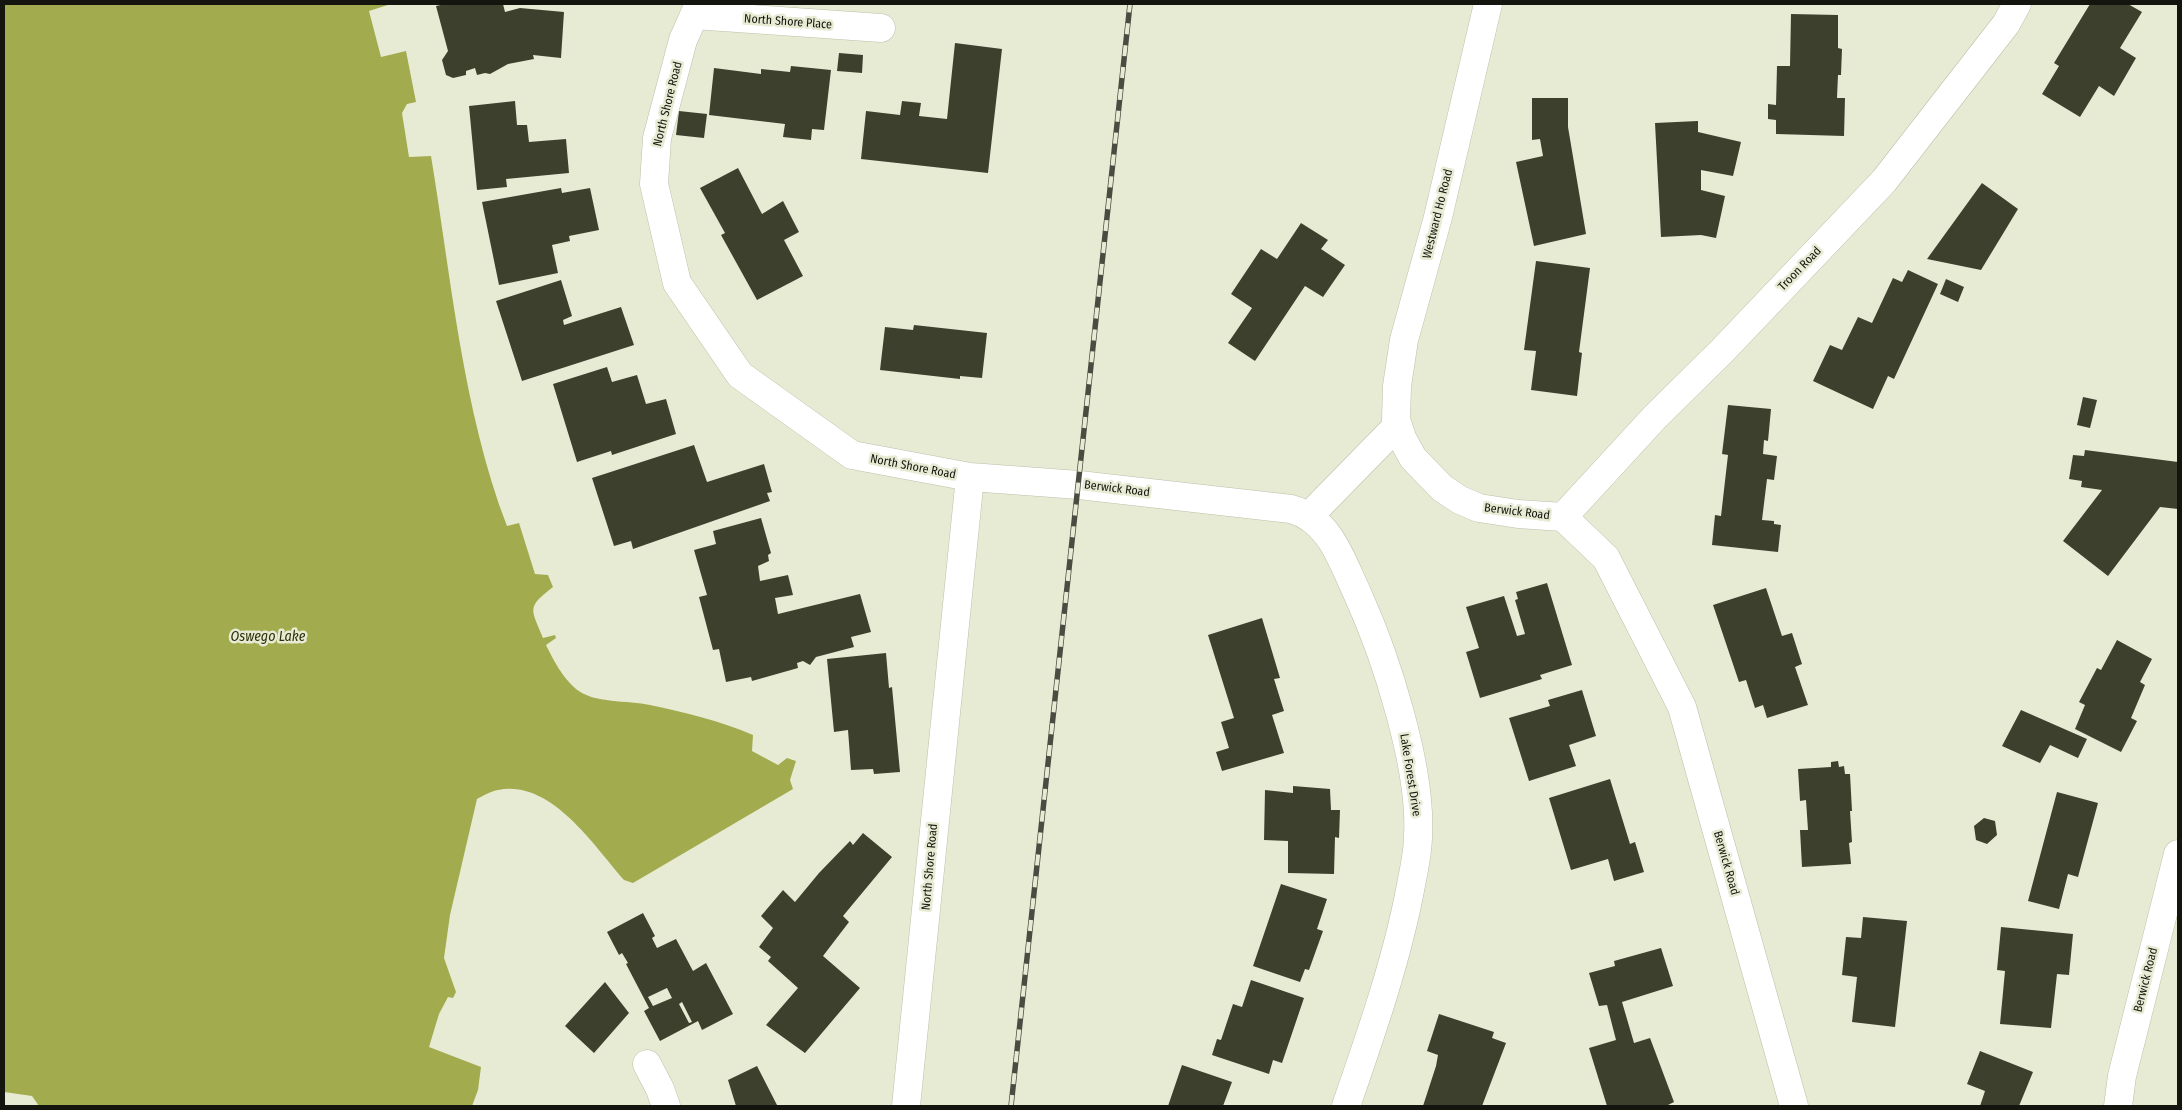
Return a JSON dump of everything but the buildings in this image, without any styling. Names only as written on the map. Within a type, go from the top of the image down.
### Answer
[{"type":"street","name":"Westward Ho Road","points":[[1398,426],[1396,420],[1397,386],[1404,340],[1438,217],[1488,4]]},
{"type":"street","name":"Troon Road","points":[[1563,517],[1655,417],[1723,350],[1884,181],[2006,24],[2017,4]]},
{"type":"street","name":"North Shore Place","points":[[696,10],[881,28]]},
{"type":"street","name":"North Shore Road","points":[[696,10],[683,40],[657,138],[654,184],[676,283],[740,375],[852,455],[970,478],[906,1106]]},
{"type":"street","points":[[1309,516],[1398,426]]},
{"type":"street","name":"Berwick Road","points":[[1398,426],[1413,458],[1442,488],[1460,500],[1479,508],[1563,517],[1606,558],[1682,707],[1794,1106]]},
{"type":"street","name":"Berwick Road","points":[[970,478],[1078,485],[1291,509],[1309,516]]},
{"type":"street","name":"Lake Forest Drive","points":[[1309,516],[1324,530],[1334,545],[1362,606],[1384,665],[1401,721],[1418,807],[1418,837],[1402,926],[1392,966],[1346,1106]]},
{"type":"street","name":"Berwick Road","points":[[2118,1106],[2122,1076],[2178,854]]},
{"type":"street","points":[[647,1064],[660,1089],[666,1106]]},
{"type":"water","name":"Oswego Lake","points":[[4,4],[391,4],[369,11],[381,57],[406,51],[416,102],[407,104],[402,113],[409,157],[431,156],[460,344],[479,437],[507,526],[519,523],[535,574],[548,575],[553,587],[538,600],[533,609],[543,638],[555,635],[556,638],[546,645],[552,657],[567,679],[583,694],[602,699],[641,703],[715,721],[753,735],[752,751],[778,765],[787,758],[796,761],[790,780],[793,789],[633,883],[624,880],[570,818],[536,795],[517,789],[498,790],[477,799],[450,915],[444,958],[456,992],[453,998],[448,997],[439,1014],[429,1047],[481,1067],[478,1090],[472,1106],[39,1106],[32,1096],[4,1092]]},
{"type":"railway","points":[[1011,1106],[1130,4]]}]
